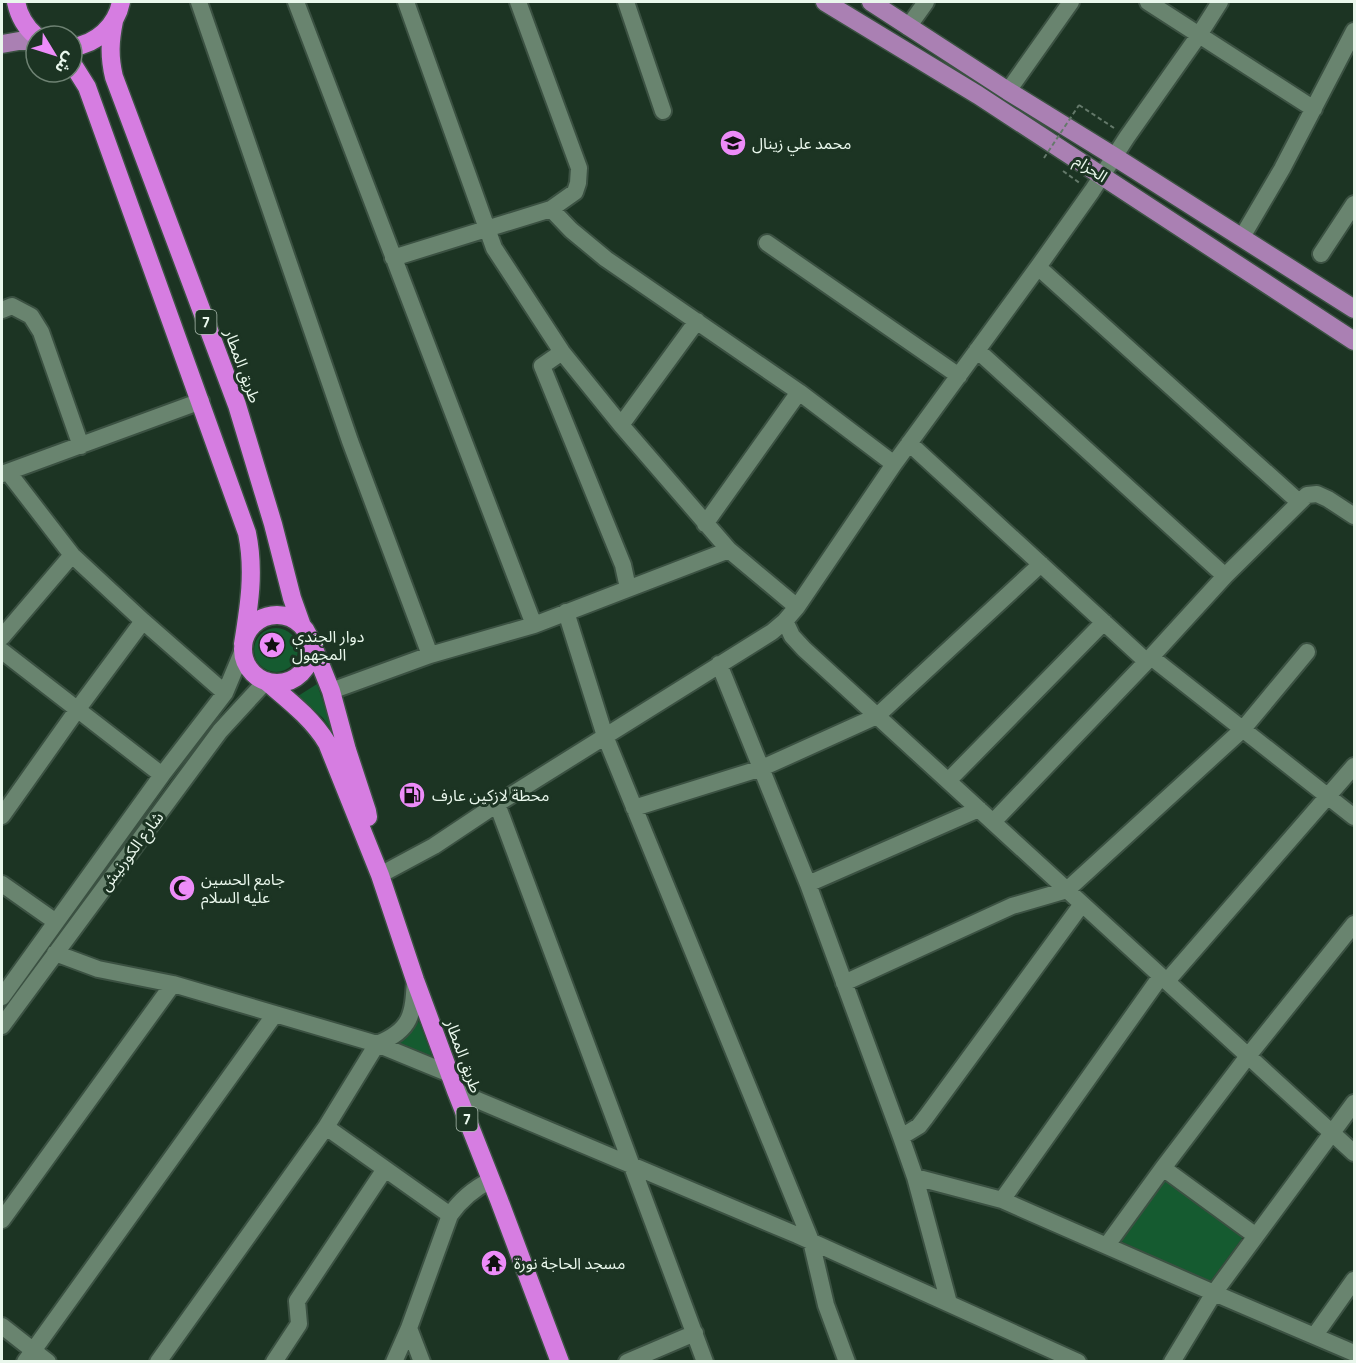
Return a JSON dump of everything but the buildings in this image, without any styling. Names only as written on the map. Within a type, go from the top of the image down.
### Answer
[{"type":"highway","points":[[16,2],[25,24]]},
{"type":"highway","points":[[84,44],[105,33],[118,12]]},
{"type":"highway","name":"طريق المطار","points":[[118,12],[110,41],[114,77],[237,405],[273,524],[292,598],[331,691],[367,811],[367,820],[362,830]]},
{"type":"highway","name":"7","points":[[84,82],[247,533],[252,574],[243,647]]},
{"type":"highway","points":[[285,616],[294,620],[305,630],[310,644],[308,663],[294,678],[275,683],[256,676],[249,669],[244,660],[243,647],[249,630],[256,622],[264,617],[285,616]]},
{"type":"highway","name":"طريق المطار","points":[[266,681],[305,716],[322,735],[330,750],[380,875],[415,981],[560,1362]]},
{"type":"main road","points":[[118,12],[134,2]]},
{"type":"main road","name":"الحزام","points":[[825,2],[978,94],[1354,340]]},
{"type":"main road","name":"الحزام","points":[[871,2],[1354,309]]},
{"type":"main road","points":[[2,44],[24,41]]},
{"type":"street","points":[[199,2],[350,441],[430,655]]},
{"type":"street","points":[[296,2],[534,625]]},
{"type":"street","points":[[406,2],[494,248],[562,352],[621,425],[729,550],[797,607]]},
{"type":"street","points":[[393,258],[551,209],[575,192],[579,168],[518,2]]},
{"type":"street","points":[[626,2],[663,111]]},
{"type":"street","points":[[908,27],[926,2]]},
{"type":"street","points":[[1008,91],[1071,2]]},
{"type":"street","points":[[1148,2],[1314,109]]},
{"type":"street","points":[[380,875],[419,855],[496,804],[772,632],[785,621],[797,607],[894,464],[1092,191],[1220,2]]},
{"type":"street","points":[[1242,237],[1282,169],[1354,31]]},
{"type":"street","points":[[1321,254],[1354,204]]},
{"type":"street","points":[[551,209],[571,230],[606,259],[799,392],[894,464]]},
{"type":"street","points":[[767,243],[959,376]]},
{"type":"street","points":[[1038,267],[1299,502]]},
{"type":"street","points":[[2,310],[12,306],[31,316],[41,332],[81,446]]},
{"type":"street","points":[[621,425],[697,321]]},
{"type":"street","points":[[977,350],[1225,576]]},
{"type":"street","points":[[562,352],[542,366],[623,566],[628,588]]},
{"type":"street","points":[[705,524],[799,392]]},
{"type":"street","points":[[201,401],[5,473],[72,555],[225,693]]},
{"type":"street","points":[[909,443],[1104,622],[1354,817]]},
{"type":"street","points":[[993,822],[1225,576],[1307,495],[1317,494],[1354,516]]},
{"type":"street","points":[[331,691],[430,655],[534,625],[729,550]]},
{"type":"street","points":[[2,637],[72,555]]},
{"type":"street","points":[[634,808],[762,768],[877,716],[1041,564]]},
{"type":"street","points":[[566,612],[605,736],[811,1241],[826,1305],[847,1362]]},
{"type":"street","points":[[2,816],[143,621]]},
{"type":"street","points":[[785,621],[792,636],[804,649],[1354,1154]]},
{"type":"street","points":[[948,781],[1104,622]]},
{"type":"street","name":"شارع الكورنيش","points":[[2,997],[162,775],[225,693],[243,647]]},
{"type":"street","points":[[2,651],[162,775]]},
{"type":"street","points":[[844,983],[1012,906],[1067,890],[1243,729],[1307,652]]},
{"type":"street","points":[[718,664],[808,884],[901,1137],[915,1177],[949,1304]]},
{"type":"street","name":"شارع الكورنيش","points":[[2,1026],[220,730],[266,681]]},
{"type":"street","points":[[1002,1200],[1164,979],[1354,766]]},
{"type":"street","points":[[496,804],[633,1164],[705,1362]]},
{"type":"street","points":[[808,884],[979,809]]},
{"type":"street","points":[[2,884],[56,922]]},
{"type":"street","points":[[901,1137],[919,1126],[926,1117],[1082,904]]},
{"type":"street","points":[[1107,1245],[1248,1056],[1354,924]]},
{"type":"street","points":[[55,953],[98,969],[173,984],[377,1044],[453,1082],[633,1164],[811,1241],[1078,1362]]},
{"type":"street","points":[[158,1362],[326,1127],[377,1044],[400,1032],[410,1018],[415,981]]},
{"type":"street","points":[[2,1220],[173,984]]},
{"type":"street","points":[[29,1356],[275,1014]]},
{"type":"street","points":[[1172,1362],[1214,1293],[1354,1103]]},
{"type":"street","points":[[326,1127],[450,1215]]},
{"type":"street","points":[[1163,1168],[1256,1236]]},
{"type":"street","points":[[274,1362],[299,1324],[297,1301],[386,1169]]},
{"type":"street","points":[[915,1177],[1002,1200],[1354,1353]]},
{"type":"street","points":[[394,1362],[410,1328],[450,1215],[460,1201],[491,1180]]},
{"type":"street","points":[[1315,1335],[1354,1280]]},
{"type":"street","points":[[2,1326],[29,1356],[48,1362]]},
{"type":"street","points":[[410,1328],[422,1362]]},
{"type":"street","points":[[627,1362],[695,1333]]},
{"type":"path","points":[[1044,158],[1079,105],[1127,137]]},
{"type":"path","points":[[1057,167],[1092,191]]},
{"type":"green space","points":[[276,628],[292,634],[298,650],[292,666],[276,672],[260,666],[254,650],[260,634]]},
{"type":"green space","points":[[317,684],[335,736],[323,718],[298,696]]},
{"type":"green space","points":[[419,1021],[432,1056],[393,1043],[408,1036]]},
{"type":"green space","points":[[1166,1180],[1243,1237],[1210,1282],[1120,1241]]},
{"type":"place","name":"محمد علي زينال","points":[[733,143]]},
{"type":"place","name":"دوار الجندي المجهول","points":[[272,645]]},
{"type":"place","name":"محطة لازكين عارف","points":[[412,795]]},
{"type":"place","name":"جامع الحسين عليه السلام","points":[[182,888]]},
{"type":"place","name":"مسجد الحاجة نورة","points":[[494,1263]]}]
